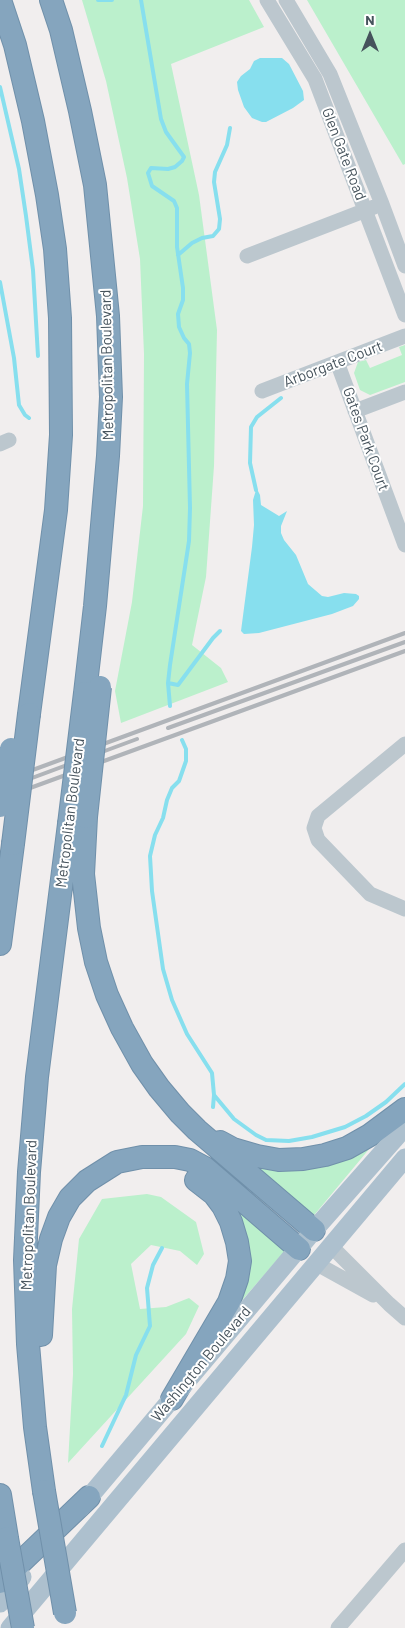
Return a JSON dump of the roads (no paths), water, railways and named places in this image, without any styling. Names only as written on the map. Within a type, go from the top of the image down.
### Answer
[{"type":"highway","points":[[0,0],[15,45],[33,121],[55,249],[60,318],[61,435],[56,510],[48,568],[23,717],[0,806]]},
{"type":"highway","name":"Metropolitan Boulevard","points":[[51,0],[61,30],[95,186],[108,316],[111,398],[95,606],[92,690],[78,820],[37,1077],[25,1250],[28,1344],[35,1427],[44,1491],[67,1621]]},
{"type":"highway","points":[[0,944],[13,844],[23,717]]},
{"type":"highway","points":[[78,820],[85,898],[96,962],[107,995],[122,1028],[142,1064],[159,1088],[196,1130],[314,1230]]},
{"type":"highway","points":[[196,1130],[233,1149],[257,1156],[279,1160],[303,1159],[326,1155],[347,1148],[370,1135],[405,1109]]},
{"type":"highway","points":[[44,1491],[41,1336],[45,1265],[51,1239],[59,1217],[70,1198],[86,1181],[117,1162],[142,1157],[175,1157],[190,1160],[206,1168],[299,1249]]},
{"type":"highway","points":[[142,1157],[185,1174],[214,1194],[231,1222],[240,1261],[238,1279],[229,1302],[172,1399]]},
{"type":"highway","points":[[0,1494],[23,1628]]},
{"type":"highway","points":[[0,1582],[89,1497]]},
{"type":"highway","points":[[0,1574],[19,1628]]},
{"type":"main road","name":"Washington Boulevard","points":[[0,1603],[314,1230],[405,1127]]},
{"type":"main road","name":"Washington Boulevard","points":[[10,1628],[405,1158]]},
{"type":"main road","points":[[314,1230],[331,1246]]},
{"type":"main road","points":[[299,1249],[317,1264]]},
{"type":"street","name":"Glen Gate Road","points":[[267,0],[315,79],[405,315]]},
{"type":"street","name":"Glen Gate Road","points":[[286,0],[330,74],[405,266]]},
{"type":"street","points":[[248,256],[382,204]]},
{"type":"street","name":"Arborgate Court","points":[[262,391],[405,336]]},
{"type":"street","name":"Gates Park Court","points":[[337,362],[405,545]]},
{"type":"street","points":[[355,411],[405,392]]},
{"type":"street","points":[[405,744],[318,816],[314,828],[318,840],[370,894],[405,909]]},
{"type":"street","points":[[331,1246],[405,1318]]},
{"type":"street","points":[[317,1264],[389,1304]]},
{"type":"street","points":[[338,1628],[405,1550]]},
{"type":"water","points":[[260,58],[282,58],[289,64],[303,91],[304,100],[266,122],[252,118],[244,107],[237,82],[250,69],[254,61]]},
{"type":"water","points":[[256,490],[260,495],[261,505],[279,516],[287,511],[281,526],[281,533],[296,555],[308,584],[322,596],[328,597],[344,593],[356,594],[359,596],[359,599],[353,606],[332,614],[259,633],[244,634],[241,631],[252,547],[254,525],[253,500]]},
{"type":"waterway","points":[[98,0],[112,0]]},
{"type":"waterway","points":[[141,0],[161,119],[166,132],[184,157],[175,167],[168,169],[151,168],[148,173],[152,186],[174,201],[177,208],[177,247],[183,288],[183,300],[178,314],[179,327],[189,344],[190,353],[187,384],[189,541],[170,665],[168,683],[170,706]]},
{"type":"waterway","points":[[0,87],[19,169],[26,216],[33,270],[38,356]]},
{"type":"waterway","points":[[178,255],[192,243],[202,238],[213,236],[219,229],[220,219],[214,182],[215,172],[227,145],[230,128]]},
{"type":"waterway","points":[[0,282],[14,358],[19,405],[29,418]]},
{"type":"waterway","points":[[256,490],[250,463],[251,427],[257,417],[281,398]]},
{"type":"waterway","points":[[168,683],[178,685],[220,631]]},
{"type":"waterway","points":[[182,740],[186,749],[186,761],[179,781],[172,788],[167,800],[150,856],[152,891],[163,969],[172,1000],[187,1034],[212,1073],[213,1107]]},
{"type":"waterway","points":[[214,1095],[234,1119],[256,1135],[266,1140],[289,1141],[312,1137],[345,1127],[366,1116],[386,1102],[405,1084]]},
{"type":"waterway","points":[[102,1446],[126,1395],[136,1355],[150,1326],[147,1288],[153,1265],[162,1248]]},
{"type":"railway","points":[[0,782],[405,633]]},
{"type":"railway","points":[[168,728],[405,642]]},
{"type":"railway","points":[[0,799],[405,651]]},
{"type":"railway","points":[[0,790],[137,739]]}]
